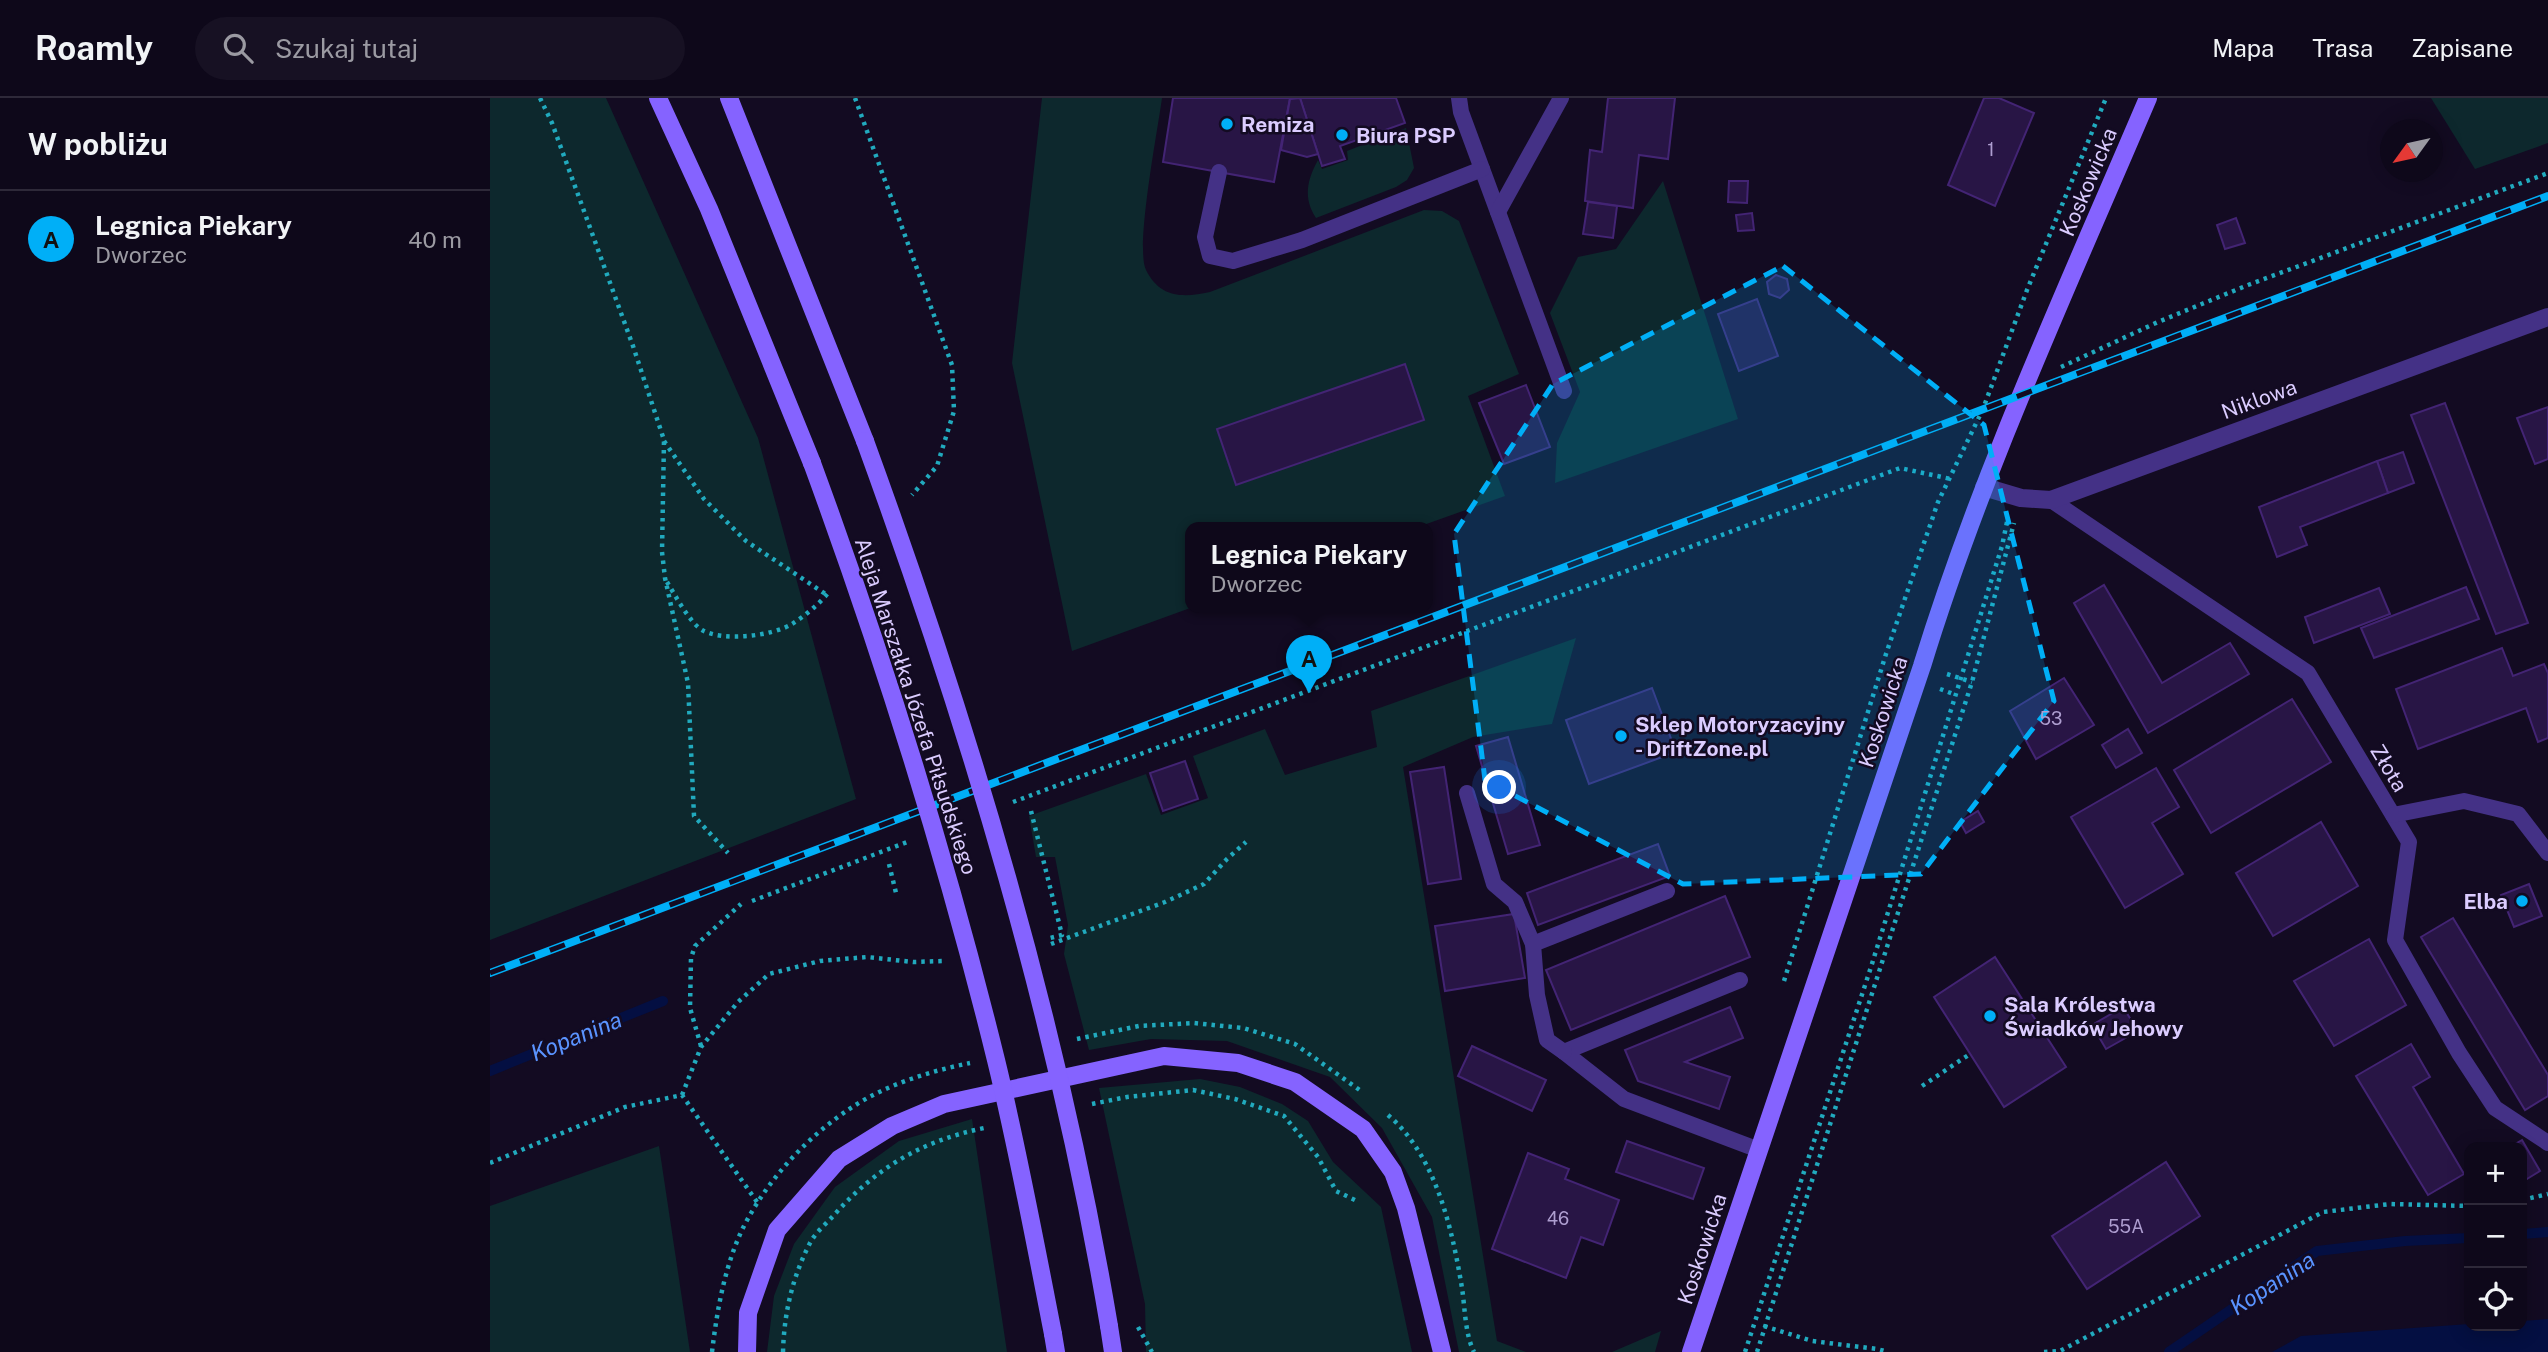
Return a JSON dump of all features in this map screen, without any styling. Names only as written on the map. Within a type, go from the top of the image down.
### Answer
[{"type":"street","name":"Aleja Marszałka Józefa Piłsudskiego","points":[[658,98],[709,209],[812,463],[857,585],[945,869],[996,1061],[1055,1343]]},
{"type":"street","name":"Aleja Marszałka Józefa Piłsudskiego","points":[[729,98],[865,441],[946,671],[1013,897],[1068,1120],[1091,1223],[1113,1352]]},
{"type":"street","name":"Koskowicka","points":[[1691,1352],[1948,584],[2027,381],[2148,98]]},
{"type":"street","name":"Niklowa","points":[[1984,487],[2017,497],[2052,500],[2548,317]]},
{"type":"street","points":[[747,1352],[748,1313],[777,1230],[839,1158],[892,1126],[944,1104],[1164,1056],[1238,1063],[1296,1082],[1363,1129],[1393,1172],[1406,1208],[1442,1352]]},
{"type":"lane","points":[[1459,98],[1461,112],[1564,391]]},
{"type":"lane","points":[[1498,212],[1561,98]]},
{"type":"lane","points":[[1219,172],[1205,237],[1210,256],[1233,261],[1302,240],[1482,169]]},
{"type":"lane","name":"Złota","points":[[2052,500],[2308,673],[2409,842],[2395,940],[2459,1053],[2495,1108],[2548,1143]]},
{"type":"lane","points":[[1467,793],[1494,884],[1516,902],[1533,944],[1537,995],[1547,1040],[1624,1099],[1759,1150]]},
{"type":"lane","points":[[2393,815],[2464,801],[2518,814],[2548,853]]},
{"type":"lane","points":[[1533,944],[1667,891]]},
{"type":"lane","points":[[1564,1052],[1740,980]]},
{"type":"path","points":[[540,98],[552,123],[634,346],[664,440],[705,499],[746,541],[827,594]]},
{"type":"path","points":[[2027,381],[2248,285],[2548,173]]},
{"type":"path","points":[[664,440],[662,552],[665,578],[688,683],[694,816],[728,853]]},
{"type":"path","points":[[1013,803],[1899,468],[1951,479]]},
{"type":"path","points":[[1757,1352],[1763,1326],[1880,974],[1972,682],[2017,497]]},
{"type":"path","points":[[1745,1352],[1871,967],[2017,497]]},
{"type":"path","points":[[1031,811],[1062,935],[1049,939]]},
{"type":"path","points":[[752,901],[922,837]]},
{"type":"path","points":[[889,864],[897,897]]},
{"type":"path","points":[[701,1047],[690,1008],[691,958],[695,946],[741,904]]},
{"type":"path","points":[[1075,1040],[1139,1026],[1195,1023],[1243,1028],[1295,1044],[1347,1079],[1366,1096]]},
{"type":"path","points":[[1922,1086],[1970,1054]]},
{"type":"path","points":[[712,1352],[716,1318],[727,1269],[741,1233],[758,1202],[779,1173],[801,1149],[855,1106],[896,1085],[972,1062]]},
{"type":"path","points":[[490,1163],[625,1108],[682,1095],[777,1230]]},
{"type":"path","points":[[1386,1113],[1412,1140],[1433,1181],[1453,1234],[1474,1352]]},
{"type":"path","points":[[2527,1199],[2548,1194]]},
{"type":"path","points":[[2044,1352],[2060,1351],[2323,1212],[2390,1204],[2464,1206]]},
{"type":"path","points":[[1136,1323],[1152,1352]]},
{"type":"path","points":[[1763,1326],[1812,1341],[1888,1352]]},
{"type":"highlighted area","points":[[1783,266],[1984,425],[2054,701],[1921,874],[1683,884],[1485,780],[1454,534],[1553,384]]},
{"type":"green space","points":[[490,98],[606,98],[758,438],[856,799],[490,940]]},
{"type":"green space","points":[[1042,98],[1162,98],[1145,214],[1143,258],[1152,279],[1165,291],[1182,295],[1210,292],[1424,210],[1442,211],[1459,221],[1519,374],[1468,396],[1505,496],[1432,522],[1185,522],[1185,610],[1072,651],[1012,363]]},
{"type":"green space","points":[[2431,98],[2548,98],[2548,143],[2475,169]]},
{"type":"green space","points":[[1406,128],[1414,168],[1407,180],[1396,187],[1316,218],[1309,203],[1308,189],[1318,160],[1322,169],[1348,160],[1347,151]]},
{"type":"green space","points":[[1663,181],[1738,419],[1555,483],[1557,443],[1580,392],[1550,313],[1578,257],[1616,249]]},
{"type":"green space","points":[[1576,638],[1552,724],[1473,737],[1403,767],[1497,1341],[1526,1352],[1459,1352],[1432,1217],[1382,1128],[1330,1077],[1227,1041],[1151,1039],[1089,1050],[1064,954],[1068,925],[1055,857],[1036,857],[1029,816],[1146,774],[1161,815],[1208,798],[1193,756],[1265,729],[1285,775],[1377,747],[1371,711]]},
{"type":"green space","points":[[1200,1079],[1240,1087],[1282,1104],[1308,1121],[1333,1162],[1381,1207],[1412,1352],[1146,1352],[1145,1304],[1099,1088]]},
{"type":"green space","points":[[972,1119],[1007,1352],[767,1352],[774,1296],[794,1244],[835,1187],[899,1141]]},
{"type":"green space","points":[[659,1146],[690,1352],[490,1352],[490,1206]]},
{"type":"green space","points":[[1661,1331],[1655,1352],[1612,1352]]},
{"type":"shaded area","points":[[2548,1319],[2548,1352],[2272,1352],[2301,1336],[2464,1324],[2464,1331],[2527,1331],[2527,1321]]},
{"type":"building","name":"Remiza","points":[[1173,98],[1290,98],[1274,182],[1163,162]]},
{"type":"building","name":"Biura PSP","points":[[1300,98],[1396,98],[1405,123],[1340,146],[1345,159],[1322,166]]},
{"type":"building","points":[[1300,98],[1318,154],[1307,157],[1281,150],[1290,99]]},
{"type":"building","points":[[1608,98],[1675,98],[1668,159],[1639,155],[1633,208],[1585,201],[1590,150],[1602,152]]},
{"type":"building","points":[[1984,98],[1999,98],[2034,113],[1995,206],[1948,185]]},
{"type":"building","points":[[1729,181],[1748,181],[1747,203],[1728,202]]},
{"type":"building","points":[[1588,202],[1617,206],[1613,238],[1583,234]]},
{"type":"building","points":[[1752,213],[1754,230],[1738,231],[1736,215]]},
{"type":"building","points":[[2236,218],[2245,243],[2225,249],[2217,225]]},
{"type":"building","points":[[1776,275],[1787,279],[1789,290],[1780,298],[1769,294],[1767,282]]},
{"type":"building","points":[[1757,299],[1778,356],[1739,371],[1718,314]]},
{"type":"building","points":[[1405,364],[1424,420],[1236,485],[1217,429]]},
{"type":"building","points":[[1526,385],[1550,447],[1504,464],[1479,403]]},
{"type":"building","points":[[2445,403],[2528,623],[2496,634],[2411,415]]},
{"type":"building","points":[[2548,407],[2548,459],[2535,464],[2517,418]]},
{"type":"building","points":[[2403,452],[2414,483],[2388,493],[2377,461]]},
{"type":"building","points":[[2377,461],[2388,493],[2300,527],[2307,545],[2277,557],[2259,507]]},
{"type":"building","points":[[2104,585],[2162,683],[2230,643],[2249,674],[2148,733],[2074,603]]},
{"type":"building","points":[[2466,587],[2479,619],[2374,658],[2361,628]]},
{"type":"building","points":[[2379,588],[2390,614],[2314,643],[2305,617]]},
{"type":"building","points":[[2502,648],[2513,676],[2544,664],[2548,673],[2548,738],[2538,742],[2526,708],[2418,749],[2396,689]]},
{"type":"building","points":[[2064,678],[2094,725],[2036,759],[2010,711]]},
{"type":"building","name":"Sklep Motoryzacyjny - DriftZone.pl","points":[[1652,688],[1676,752],[1589,784],[1566,720]]},
{"type":"building","points":[[2292,699],[2331,762],[2211,833],[2174,770]]},
{"type":"building","points":[[2128,729],[2142,753],[2116,768],[2102,745]]},
{"type":"building","points":[[1508,737],[1540,845],[1508,854],[1476,746]]},
{"type":"building","points":[[1185,761],[1198,799],[1163,811],[1150,773]]},
{"type":"building","points":[[1444,767],[1461,879],[1428,884],[1410,772]]},
{"type":"building","points":[[2156,768],[2179,807],[2152,823],[2183,874],[2125,908],[2071,817]]},
{"type":"building","points":[[1978,811],[1984,822],[1966,833],[1960,822]]},
{"type":"building","points":[[2321,822],[2358,886],[2273,936],[2236,873]]},
{"type":"building","points":[[1658,844],[1670,876],[1538,925],[1527,893]]},
{"type":"building","points":[[2529,884],[2542,916],[2514,927],[2501,895]]},
{"type":"building","points":[[1725,896],[1750,957],[1571,1030],[1546,970]]},
{"type":"building","points":[[1514,914],[1525,978],[1445,991],[1435,926]]},
{"type":"building","points":[[2453,918],[2548,1075],[2548,1096],[2525,1110],[2421,937]]},
{"type":"building","points":[[2369,939],[2406,1005],[2334,1046],[2294,981]]},
{"type":"building","name":"Sala Królestwa Świadków Jehowy","points":[[1995,957],[2066,1067],[2004,1107],[1934,997]]},
{"type":"building","points":[[1730,1007],[1743,1038],[1685,1062],[1730,1077],[1719,1109],[1638,1081],[1625,1050]]},
{"type":"building","points":[[2123,1007],[2138,1031],[2106,1049],[2092,1025]]},
{"type":"building","points":[[2411,1044],[2430,1077],[2413,1087],[2464,1174],[2428,1195],[2356,1076]]},
{"type":"building","points":[[1472,1046],[1546,1080],[1532,1111],[1458,1076]]},
{"type":"building","points":[[1627,1141],[1704,1168],[1693,1199],[1616,1172]]},
{"type":"building","points":[[2527,1149],[2540,1171],[2527,1179]]},
{"type":"building","points":[[1528,1153],[1569,1169],[1565,1179],[1619,1200],[1603,1245],[1581,1237],[1566,1278],[1492,1249]]},
{"type":"building","points":[[2166,1162],[2200,1216],[2087,1289],[2052,1236]]},
{"type":"waterway","name":"Kopanina","points":[[490,1071],[663,1001]]},
{"type":"waterway","name":"Kopanina","points":[[2527,1234],[2548,1232]]},
{"type":"waterway","name":"Kopanina","points":[[2169,1352],[2317,1251],[2405,1241],[2464,1238]]},
{"type":"railway","points":[[490,973],[2548,196]]},
{"type":"place","name":"Remiza","points":[[1227,124]]},
{"type":"place","name":"Biura PSP","points":[[1342,135]]},
{"type":"place","name":"Legnica Piekary","points":[[1309,693]]},
{"type":"place","name":"Sklep Motoryzacyjny - DriftZone.pl","points":[[1621,736]]},
{"type":"place","name":"Elba","points":[[2522,901]]},
{"type":"place","name":"Sala Królestwa Świadków Jehowy","points":[[1990,1016]]}]
